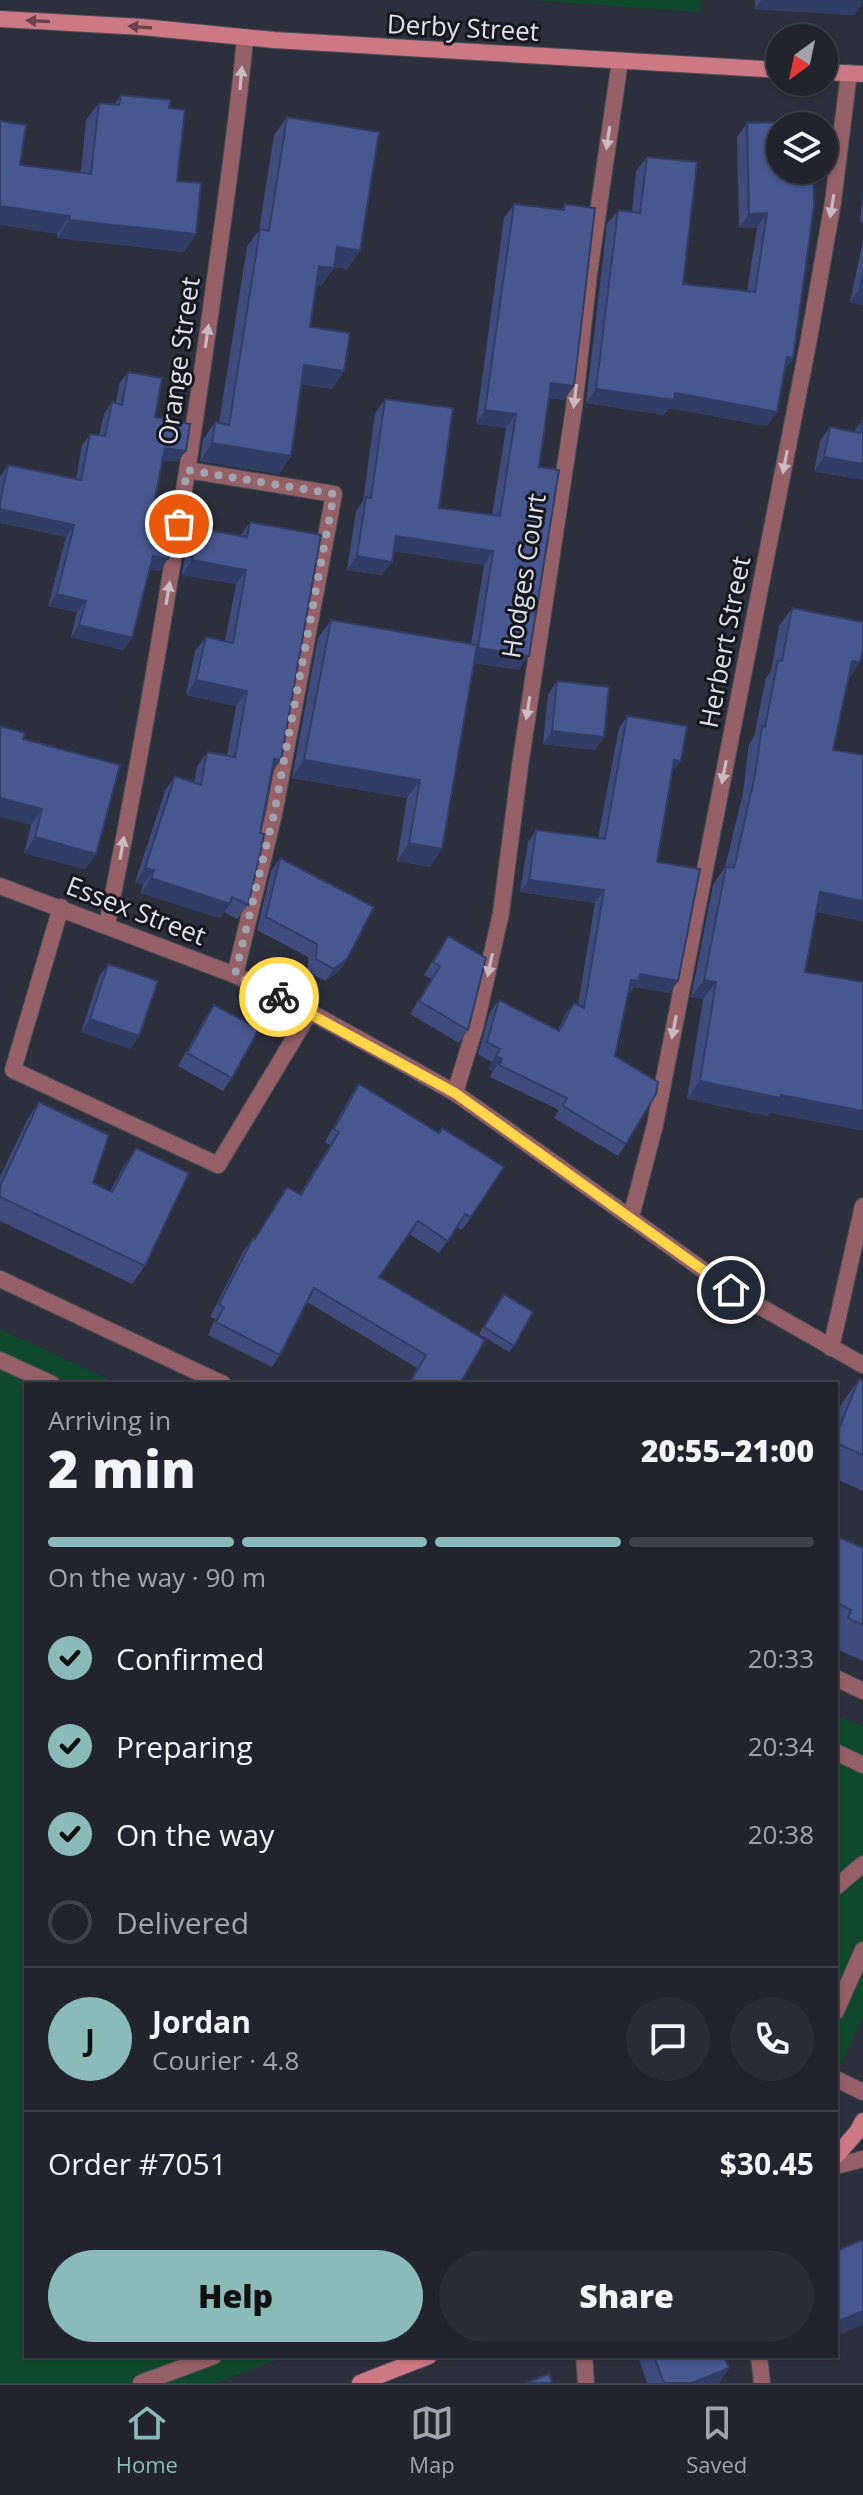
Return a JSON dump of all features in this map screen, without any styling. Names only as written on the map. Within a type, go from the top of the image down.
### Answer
[{"type":"main road","name":"Derby Street","points":[[0,19],[142,27],[245,38],[766,69]]},
{"type":"main road","points":[[838,2154],[863,2121]]},
{"type":"main road","points":[[360,2383],[424,2358]]},
{"type":"street","name":"Orange Street","points":[[107,925],[167,605],[235,129],[245,38]]},
{"type":"street","name":"Hodges Court","points":[[455,1093],[476,1024],[501,913],[574,408],[589,274],[620,61]]},
{"type":"street","name":"Herbert Street","points":[[631,1217],[655,1125],[809,339],[856,74]]},
{"type":"street","points":[[187,470],[334,494],[274,814],[235,975]]},
{"type":"street","name":"Essex Street","points":[[0,886],[235,975],[310,1012],[455,1093],[731,1290],[863,1365]]},
{"type":"street","points":[[61,907],[13,1070],[218,1165],[310,1012]]},
{"type":"street","points":[[831,1348],[863,1206]]},
{"type":"street","points":[[0,1279],[219,1382]]},
{"type":"street","points":[[0,1360],[48,1382]]},
{"type":"street","points":[[838,1679],[863,1691]]},
{"type":"street","points":[[838,1753],[863,1765]]},
{"type":"street","points":[[838,1885],[863,1864]]},
{"type":"street","points":[[838,2006],[863,1950]]},
{"type":"street","points":[[838,2080],[863,2092]]},
{"type":"street","points":[[838,2165],[863,2159]]},
{"type":"street","points":[[141,2383],[209,2358]]},
{"type":"street","points":[[584,2358],[586,2383]]},
{"type":"street","points":[[759,2358],[762,2383]]},
{"type":"green space","points":[[530,0],[702,0],[700,12]]},
{"type":"green space","points":[[0,1329],[115,1382],[24,1382],[24,2358],[283,2358],[215,2383],[0,2383]]},
{"type":"green space","points":[[838,1716],[863,1727],[863,2017],[838,2070]]},
{"type":"building","points":[[121,95],[170,100],[169,108],[185,110],[177,181],[201,183],[196,234],[69,220],[70,216],[0,206],[0,121],[26,125],[20,165],[91,174],[99,103],[119,105]]},
{"type":"building","points":[[287,117],[379,132],[360,251],[337,247],[334,268],[319,266],[310,327],[350,333],[344,371],[304,365],[291,456],[212,443],[215,422],[229,425],[260,229],[269,231]]},
{"type":"building","points":[[747,123],[766,123],[766,184],[813,184],[814,206],[793,358],[787,357],[777,412],[675,393],[674,400],[596,389],[618,210],[640,213],[647,157],[697,162],[683,284],[755,292],[767,213],[749,214]]},
{"type":"building","points":[[514,204],[564,210],[565,204],[595,208],[574,386],[551,383],[539,467],[559,470],[529,656],[478,648],[493,551],[396,536],[392,562],[357,556],[366,497],[371,498],[385,399],[453,408],[439,508],[500,516],[516,414],[485,410]]},
{"type":"building","points":[[128,372],[162,378],[155,417],[190,424],[186,451],[165,448],[150,522],[174,527],[168,559],[153,556],[132,638],[79,625],[86,601],[57,594],[74,525],[0,509],[8,465],[81,480],[90,434],[105,436],[112,402],[122,405]]},
{"type":"building","points":[[862,421],[863,464],[824,457],[830,427],[860,433]]},
{"type":"building","points":[[250,522],[321,535],[281,760],[274,759],[260,833],[264,834],[262,846],[248,905],[232,897],[230,904],[151,878],[154,870],[145,868],[175,776],[201,785],[207,752],[235,757],[247,691],[196,680],[206,637],[233,643],[246,570],[192,560],[197,528],[247,537]]},
{"type":"building","points":[[792,608],[863,622],[860,662],[852,661],[833,750],[863,755],[863,901],[820,892],[805,972],[863,982],[863,1111],[700,1081],[716,982],[704,980],[726,867],[734,868],[755,775],[762,726],[765,727],[778,660],[782,661]]},
{"type":"building","points":[[331,620],[477,645],[442,849],[409,843],[420,780],[304,760]]},
{"type":"building","points":[[557,681],[609,687],[604,737],[552,731]]},
{"type":"building","points":[[627,716],[687,726],[681,761],[674,760],[657,862],[700,869],[678,981],[640,974],[639,981],[631,980],[615,1056],[658,1082],[656,1094],[626,1144],[563,1106],[567,1098],[499,1065],[502,1059],[496,1056],[500,1049],[487,1042],[499,1000],[559,1031],[574,1003],[584,1008],[604,890],[529,880],[536,830],[605,839]]},
{"type":"building","points":[[0,726],[25,733],[23,739],[120,765],[96,854],[35,837],[42,809],[0,798]]},
{"type":"building","points":[[280,858],[374,907],[347,959],[334,969],[316,959],[317,944],[266,917]]},
{"type":"building","points":[[448,936],[486,958],[468,1030],[419,1001],[440,966],[433,962]]},
{"type":"building","points":[[108,964],[158,981],[139,1036],[90,1019]]},
{"type":"building","points":[[214,1005],[259,1029],[232,1078],[187,1053]]},
{"type":"building","points":[[359,1084],[439,1133],[442,1128],[504,1167],[471,1217],[465,1214],[448,1241],[418,1221],[379,1277],[485,1340],[461,1382],[410,1382],[426,1355],[314,1288],[280,1355],[216,1322],[224,1307],[219,1304],[253,1238],[287,1187],[301,1195],[339,1132],[334,1129]]},
{"type":"building","points":[[39,1102],[109,1135],[93,1183],[112,1192],[136,1148],[189,1173],[145,1266],[0,1197],[0,1186]]},
{"type":"building","points":[[504,1294],[533,1312],[514,1346],[484,1327]]},
{"type":"building","points":[[859,1379],[863,1381],[863,1455],[838,1444],[838,1431]]},
{"type":"building","points":[[838,1537],[863,1548],[863,1625],[848,1618],[851,1610],[838,1603]]},
{"type":"building","points":[[863,2240],[863,2311],[838,2321],[838,2250]]},
{"type":"building","points":[[655,2358],[725,2358],[729,2368],[692,2383],[664,2383]]},
{"type":"building","points":[[549,2374],[552,2383],[526,2383]]},
{"type":"way so far","points":[[179,524],[187,470],[334,494],[274,814],[235,975],[279,997]]},
{"type":"route","points":[[279,997],[455,1093],[731,1290]]}]
